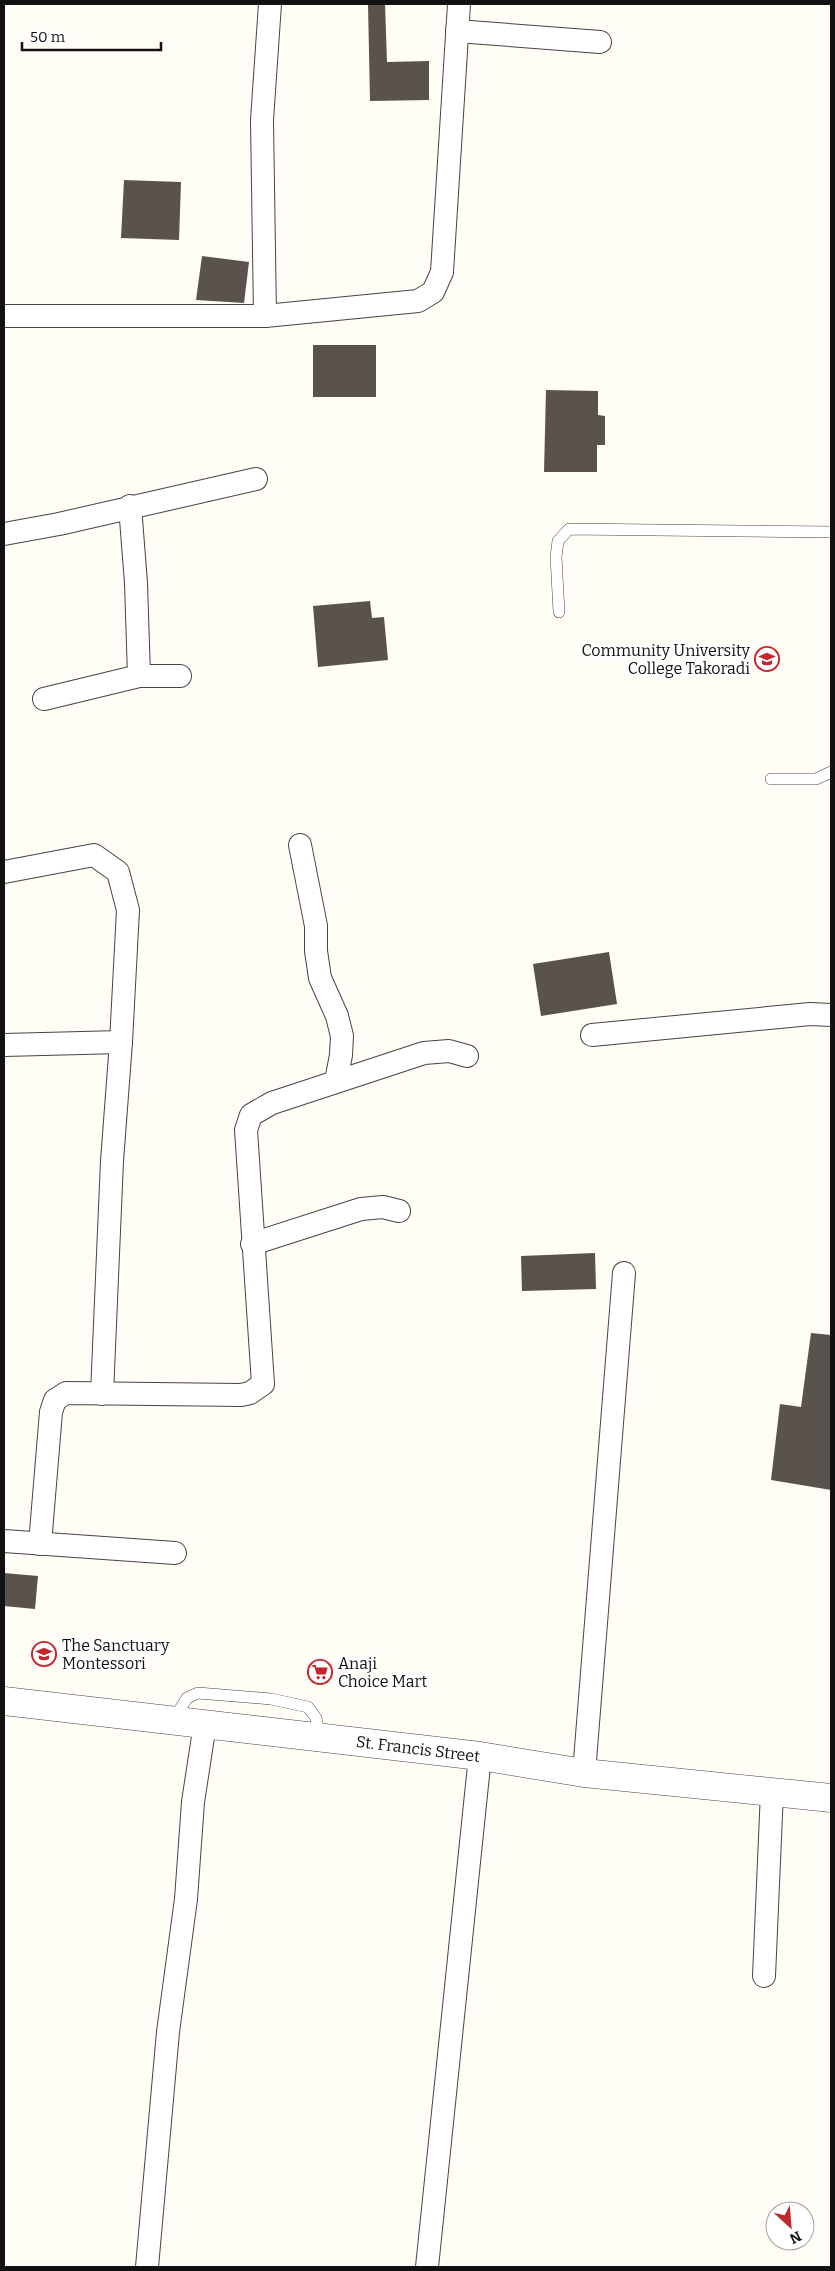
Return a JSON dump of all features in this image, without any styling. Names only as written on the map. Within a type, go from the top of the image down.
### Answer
[{"type":"street","points":[[265,316],[262,120],[270,4]]},
{"type":"street","points":[[4,316],[265,316],[418,301],[433,292],[442,272],[459,4]]},
{"type":"street","points":[[457,31],[600,42]]},
{"type":"street","points":[[4,534],[59,524],[130,506],[256,479]]},
{"type":"street","points":[[130,506],[136,583],[139,676]]},
{"type":"street","points":[[44,699],[139,676],[180,676]]},
{"type":"street","points":[[300,845],[316,926],[316,951],[320,978],[337,1016],[342,1036],[341,1055],[336,1081]]},
{"type":"street","points":[[4,872],[94,855],[118,872],[128,910],[121,1042],[111,1171],[102,1394]]},
{"type":"street","points":[[592,1035],[810,1014],[831,1015]]},
{"type":"street","points":[[4,1045],[121,1042]]},
{"type":"street","points":[[40,1544],[51,1412],[55,1400],[66,1393],[241,1395],[263,1384],[263,1364],[252,1244],[246,1130],[251,1115],[272,1103],[424,1053],[449,1051],[467,1056]]},
{"type":"street","points":[[252,1244],[361,1208],[383,1208],[399,1211]]},
{"type":"street","points":[[584,1773],[624,1273]]},
{"type":"street","points":[[4,1541],[174,1553]]},
{"type":"street","name":"St. Francis Street","points":[[4,1701],[480,1756],[584,1773],[831,1798]]},
{"type":"street","points":[[147,2267],[168,2032],[186,1899],[193,1802],[205,1724]]},
{"type":"street","points":[[427,2267],[480,1756]]},
{"type":"street","points":[[764,1976],[772,1792]]},
{"type":"lane","points":[[559,612],[556,557],[558,541],[569,529],[831,532]]},
{"type":"lane","points":[[771,779],[816,779],[831,772]]},
{"type":"lane","points":[[173,1720],[187,1698],[198,1693],[271,1699],[308,1706],[316,1718],[320,1737]]},
{"type":"building","points":[[368,4],[385,4],[387,62],[429,61],[429,100],[370,101]]},
{"type":"building","points":[[124,180],[181,182],[179,240],[121,238]]},
{"type":"building","points":[[202,256],[249,262],[244,303],[196,300]]},
{"type":"building","points":[[313,345],[376,345],[376,397],[313,397]]},
{"type":"building","points":[[546,390],[598,391],[598,415],[605,416],[605,445],[597,445],[597,472],[544,472]]},
{"type":"building","points":[[370,601],[372,618],[384,617],[388,660],[318,667],[313,606]]},
{"type":"building","points":[[609,952],[617,1004],[541,1016],[533,964]]},
{"type":"building","points":[[595,1253],[596,1289],[522,1291],[521,1256]]},
{"type":"building","points":[[811,1333],[831,1335],[831,1490],[771,1480],[780,1404],[801,1407]]},
{"type":"building","points":[[4,1573],[38,1576],[35,1609],[4,1606]]},
{"type":"place","name":"Community University College Takoradi","points":[[767,659]]},
{"type":"place","name":"The Sanctuary Montessori","points":[[44,1654]]},
{"type":"place","name":"Anaji Choice Mart","points":[[320,1672]]}]
